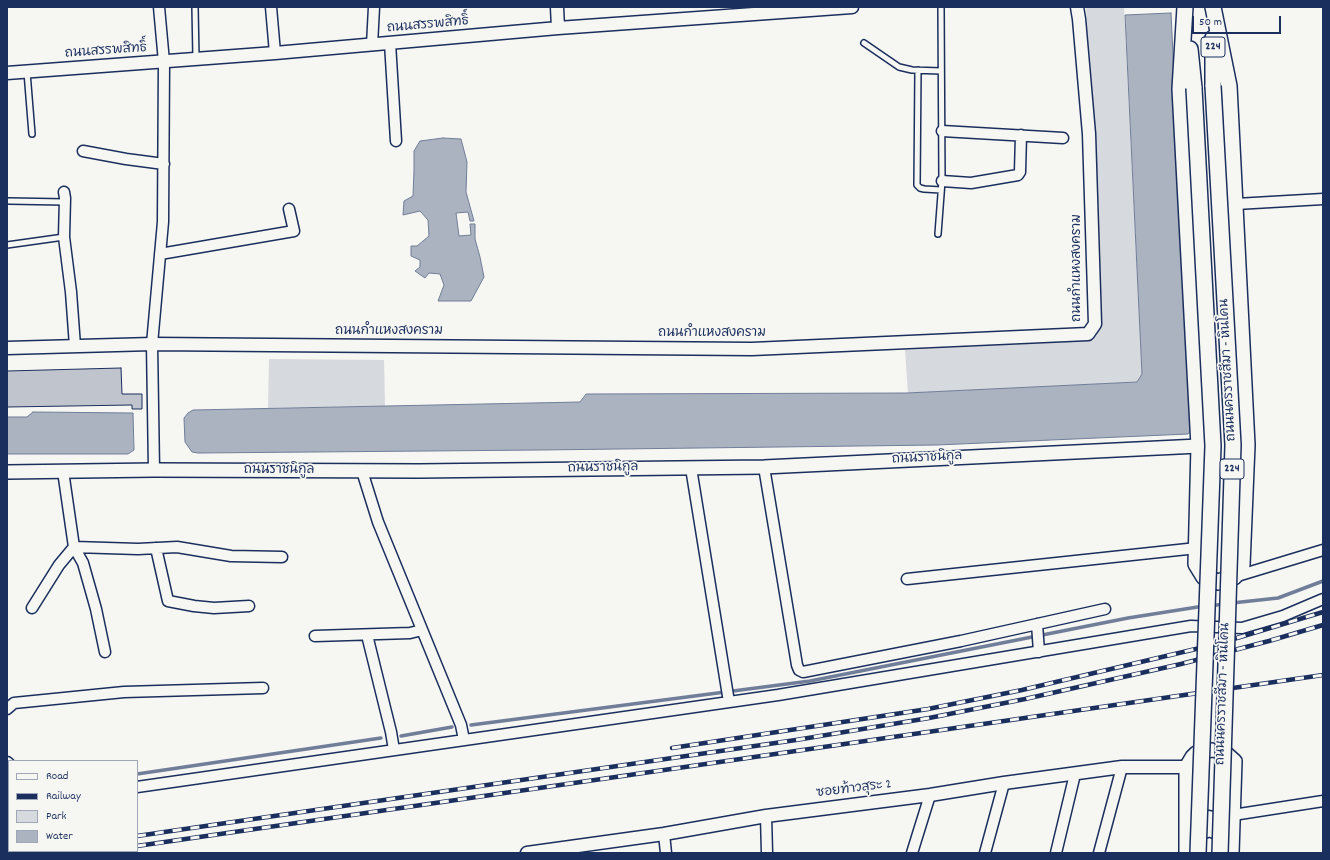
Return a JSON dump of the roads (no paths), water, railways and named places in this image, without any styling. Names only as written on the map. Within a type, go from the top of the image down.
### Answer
[{"type":"main road","points":[[1185,7],[1194,88],[1213,446],[1198,853]]},
{"type":"main road","points":[[1185,7],[1180,89],[1199,446],[1196,564],[1204,577],[1218,582],[1234,577],[1242,565],[1248,445],[1229,86],[1212,7]]},
{"type":"main road","name":"ถนนนครราชสีมา - หินโคน","points":[[1212,7],[1213,86],[1233,445],[1220,853]]},
{"type":"main road","name":"ถนนราชนิกูล","points":[[7,472],[154,470],[362,471],[764,467],[1199,446]]},
{"type":"main road","points":[[1186,847],[1186,767],[1196,753],[1212,750],[1226,753],[1235,761],[1232,848]]},
{"type":"main road","points":[[1186,806],[1197,816],[1220,819],[1233,815]]},
{"type":"main road","points":[[1186,847],[1196,833],[1210,830],[1224,835],[1232,848]]},
{"type":"street","points":[[154,470],[152,344],[163,222],[164,164],[164,62],[159,7]]},
{"type":"street","points":[[271,7],[275,53]]},
{"type":"street","points":[[372,45],[374,7]]},
{"type":"street","points":[[557,7],[558,28]]},
{"type":"street","name":"ถนนสรรพสิทธิ์","points":[[7,73],[390,44],[558,28],[779,10],[852,7]]},
{"type":"street","name":"ถนนกำแหงสงคราม","points":[[7,348],[152,344],[752,349],[1088,334],[1095,324],[1089,134],[1077,7]]},
{"type":"street","points":[[390,44],[396,141]]},
{"type":"street","points":[[942,130],[1064,138]]},
{"type":"street","points":[[942,186],[1018,175],[1020,172],[1021,135]]},
{"type":"street","points":[[83,151],[164,164]]},
{"type":"street","points":[[65,197],[64,237],[76,346]]},
{"type":"street","points":[[1236,204],[1323,199]]},
{"type":"street","points":[[160,254],[294,231],[289,209]]},
{"type":"street","points":[[764,467],[797,665],[799,670],[803,672],[1037,627],[1105,609]]},
{"type":"street","points":[[691,468],[728,700]]},
{"type":"street","points":[[63,471],[74,547],[83,563],[96,609],[105,652]]},
{"type":"street","points":[[362,471],[378,522],[460,726],[464,740]]},
{"type":"street","points":[[74,547],[138,549],[177,547],[231,556],[282,557]]},
{"type":"street","points":[[32,608],[59,565],[74,547]]},
{"type":"street","points":[[156,548],[168,601],[214,608],[249,606]]},
{"type":"street","points":[[907,579],[1197,548]]},
{"type":"street","points":[[1234,577],[1323,550]]},
{"type":"street","points":[[138,787],[728,700],[1038,648],[1191,626],[1242,628],[1283,616],[1323,599]]},
{"type":"street","points":[[1037,627],[1038,648]]},
{"type":"street","points":[[315,636],[410,633],[422,630]]},
{"type":"street","points":[[368,635],[394,750]]},
{"type":"street","points":[[7,709],[14,703],[124,692],[264,688]]},
{"type":"street","points":[[1099,853],[1122,767]]},
{"type":"street","name":"ซอยท้าวสุระ 2","points":[[527,853],[564,850],[766,816],[930,795],[1004,782],[1122,767],[1186,767]]},
{"type":"street","points":[[1056,853],[1075,774]]},
{"type":"street","points":[[985,853],[1004,782]]},
{"type":"street","points":[[912,853],[930,795]]},
{"type":"street","points":[[1233,815],[1323,801]]},
{"type":"street","points":[[766,816],[767,853]]},
{"type":"street","points":[[664,834],[666,853]]},
{"type":"lane","points":[[195,7],[196,59]]},
{"type":"lane","points":[[938,234],[942,186],[940,72],[941,7]]},
{"type":"lane","points":[[864,43],[899,67],[905,69],[940,72]]},
{"type":"lane","points":[[918,70],[917,185],[924,189],[942,186]]},
{"type":"lane","points":[[27,71],[32,134]]},
{"type":"lane","points":[[8,201],[65,197]]},
{"type":"lane","points":[[7,245],[64,237]]},
{"type":"water","points":[[1171,13],[1191,430],[1188,434],[937,445],[198,453],[192,452],[185,442],[184,418],[193,410],[580,402],[586,394],[907,393],[1137,382],[1142,374],[1125,15]]},
{"type":"water","points":[[443,138],[461,139],[467,162],[466,192],[474,221],[470,221],[468,212],[456,213],[459,236],[471,235],[470,224],[475,224],[475,239],[484,277],[471,301],[438,301],[444,285],[440,274],[429,273],[425,278],[415,271],[420,267],[420,260],[411,256],[411,246],[417,246],[429,236],[428,220],[420,211],[403,215],[404,201],[413,196],[414,151],[420,141]]},
{"type":"water","points":[[33,412],[133,413],[134,450],[128,454],[7,454],[7,417],[27,417]]},
{"type":"waterway","points":[[1232,603],[1278,598],[1323,581]]},
{"type":"waterway","points":[[1210,606],[1224,604]]},
{"type":"waterway","points":[[471,725],[810,681],[1128,618],[1204,606]]},
{"type":"waterway","points":[[401,736],[452,727]]},
{"type":"waterway","points":[[138,774],[381,738]]},
{"type":"railway","points":[[672,748],[928,709],[1022,690],[1217,644],[1323,612]]},
{"type":"railway","points":[[138,836],[796,740],[929,718],[1025,699],[1181,664],[1323,625]]},
{"type":"railway","points":[[138,846],[1323,675]]},
{"type":"railway","points":[[20,853],[27,852]]},
{"type":"railway","points":[[89,853],[96,852]]}]
